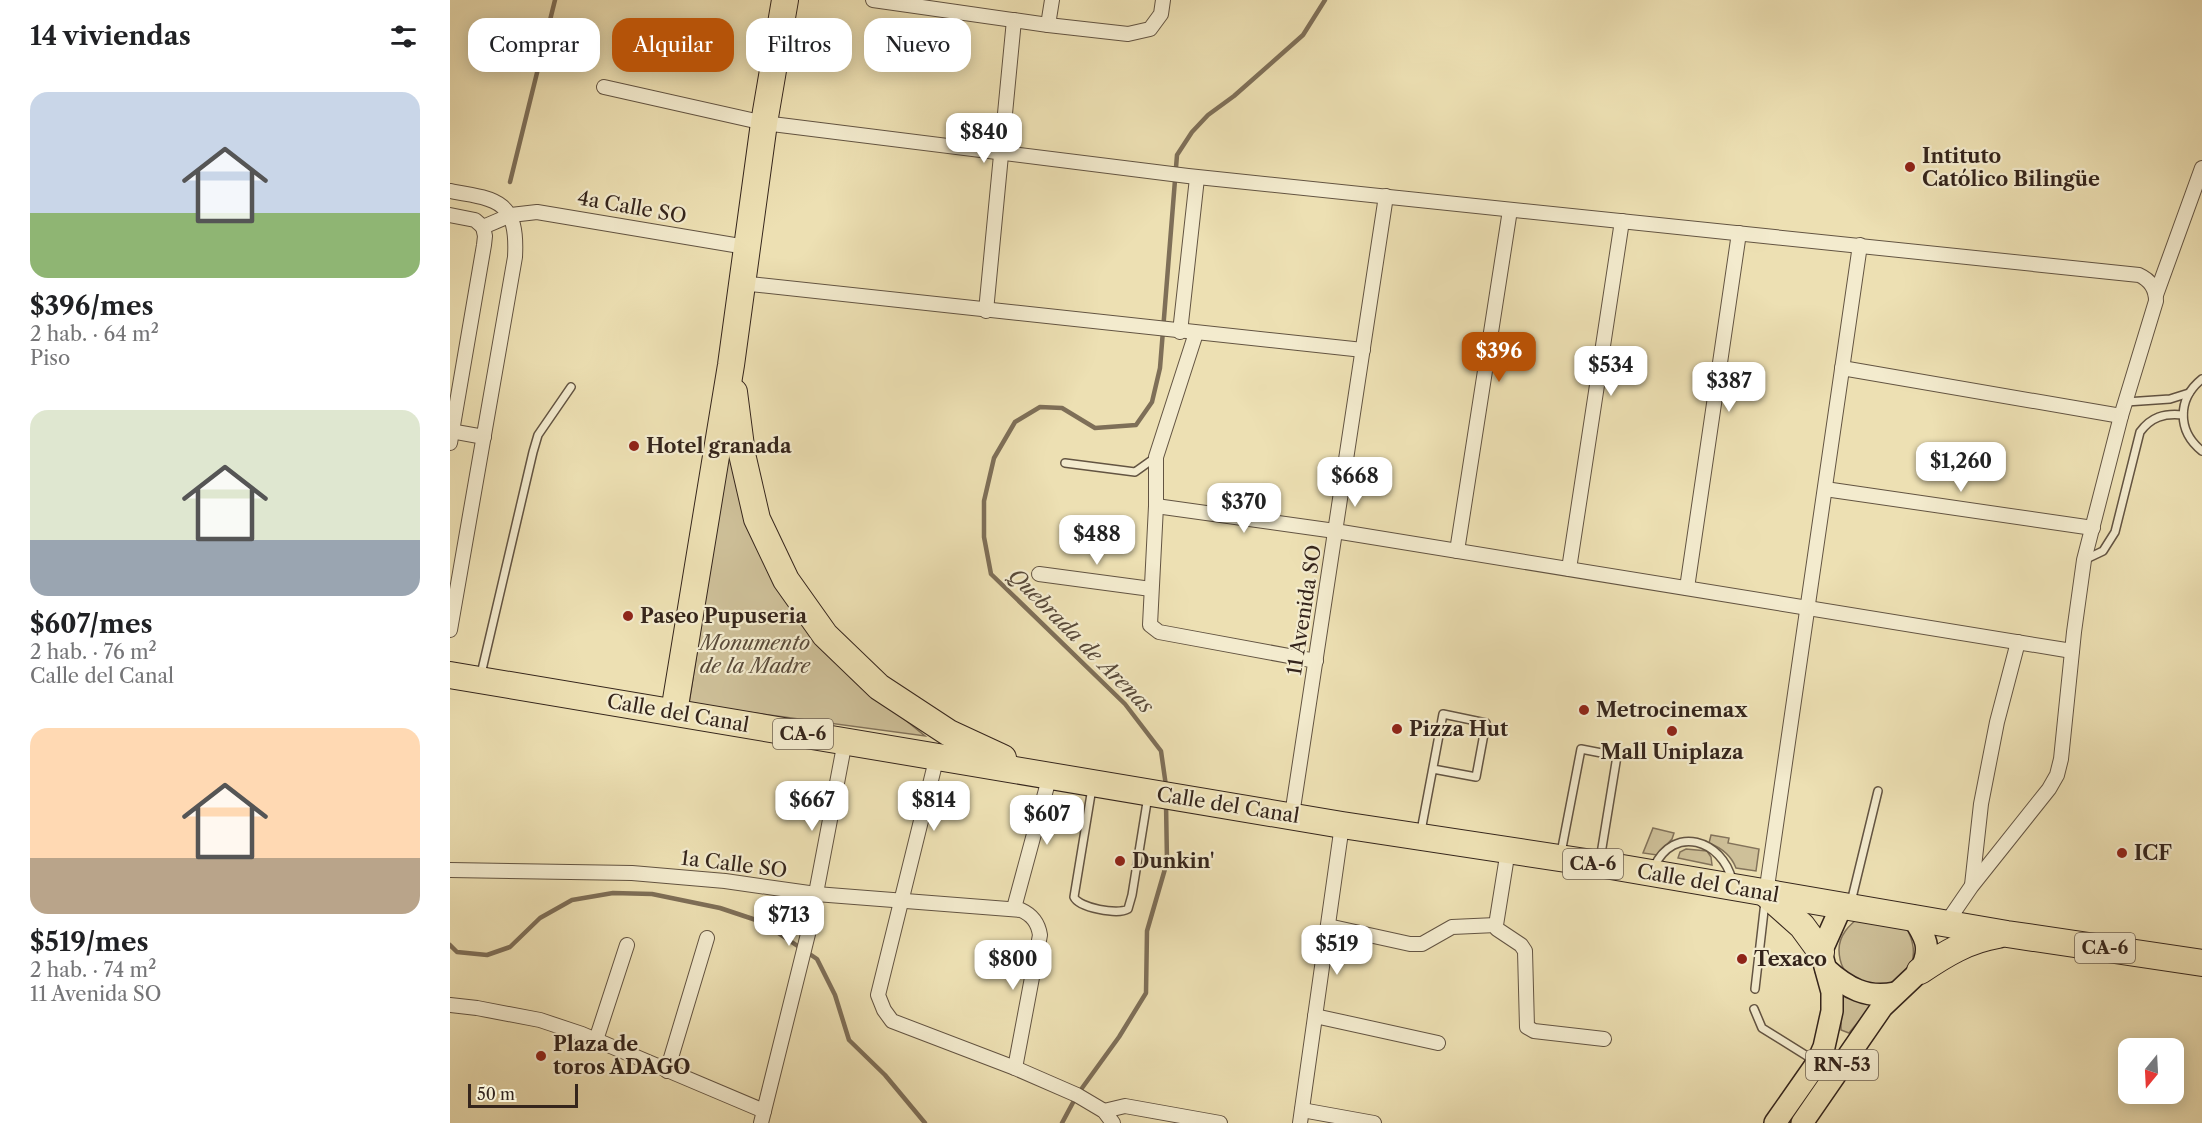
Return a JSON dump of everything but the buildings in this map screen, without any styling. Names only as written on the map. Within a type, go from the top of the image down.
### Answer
[{"type":"highway","points":[[675,712],[731,365],[764,123],[785,0]]},
{"type":"highway","points":[[731,365],[742,454],[757,519],[786,580],[825,635],[879,687],[949,733],[1042,774]]},
{"type":"highway","name":"Calle del Canal","points":[[450,675],[1342,825],[1599,864],[1766,894],[1912,916],[2007,934]]},
{"type":"highway","points":[[1766,894],[1796,920],[1824,961]]},
{"type":"highway","points":[[1920,971],[1964,944],[1985,937],[2007,934]]},
{"type":"highway","name":"CA-6","points":[[2007,934],[2202,963]]},
{"type":"main road","points":[[1846,906],[1824,961],[1839,981],[1857,992],[1873,996],[1895,993]]},
{"type":"main road","points":[[1912,916],[1924,934],[1928,948],[1920,971]]},
{"type":"main road","name":"RN-53","points":[[1775,1123],[1817,1063],[1829,1031],[1832,992],[1824,961]]},
{"type":"main road","name":"RN-53","points":[[1802,1123],[1882,1007],[1920,971]]},
{"type":"street","points":[[873,0],[943,5],[1014,20],[1128,34],[1150,29],[1161,14],[1163,0]]},
{"type":"street","points":[[1048,25],[1052,0]]},
{"type":"street","points":[[986,311],[1014,20]]},
{"type":"street","points":[[604,87],[764,123],[1192,177],[2139,275],[2152,285],[2156,296]]},
{"type":"street","points":[[1947,922],[1971,887],[2049,789],[2057,775],[2061,759],[2072,651],[2085,560],[2121,416],[2155,307],[2156,296],[2202,168]]},
{"type":"street","points":[[1174,331],[1192,177]]},
{"type":"street","points":[[450,191],[482,196],[500,203],[511,215],[516,235],[515,257],[450,630]]},
{"type":"street","name":"11 Avenida SO","points":[[1293,815],[1386,196]]},
{"type":"street","points":[[1457,550],[1510,210]]},
{"type":"street","name":"4a Calle SO","points":[[483,227],[511,215],[537,212],[746,247]]},
{"type":"street","points":[[450,215],[475,220],[483,227],[485,236],[452,435],[482,437]]},
{"type":"street","points":[[1569,569],[1622,221]]},
{"type":"street","points":[[1687,588],[1739,233]]},
{"type":"street","points":[[1766,894],[1860,245]]},
{"type":"street","points":[[741,283],[1150,329],[1363,350]]},
{"type":"street","points":[[1196,333],[1156,457],[1150,625],[1159,632],[1316,661]]},
{"type":"street","points":[[1842,368],[2121,416]]},
{"type":"street","points":[[1825,489],[2093,528]]},
{"type":"street","points":[[1156,507],[1457,550],[2072,651]]},
{"type":"street","points":[[1039,574],[1151,589]]},
{"type":"street","points":[[1971,887],[1981,804],[1997,722],[2018,642]]},
{"type":"street","points":[[450,1005],[540,1020],[596,1040],[762,1117],[800,971],[845,741]]},
{"type":"street","points":[[937,756],[878,994],[884,1010],[892,1021],[1015,1068],[1077,1095],[1104,1111],[1113,1123]]},
{"type":"street","points":[[1015,1068],[1040,935],[1032,917],[1027,912],[1014,908],[1042,774]]},
{"type":"street","points":[[1342,825],[1301,1117],[1374,1123]]},
{"type":"street","points":[[1508,850],[1497,929],[1521,945],[1525,951],[1527,1027],[1534,1031],[1604,1039]]},
{"type":"street","name":"1a Calle SO","points":[[450,870],[632,873],[725,881],[816,894],[1014,908]]},
{"type":"street","points":[[1328,926],[1410,944],[1422,944],[1452,927],[1497,925]]},
{"type":"street","points":[[667,1071],[707,938]]},
{"type":"street","points":[[596,1040],[627,945]]},
{"type":"street","points":[[1315,1016],[1438,1043]]},
{"type":"street","points":[[1104,1111],[1125,1106],[1220,1123]]},
{"type":"lane","points":[[2202,380],[2189,393],[2184,404],[2183,416],[2188,435],[2202,451]]},
{"type":"lane","points":[[480,680],[538,435],[571,387]]},
{"type":"lane","points":[[2126,402],[2170,399],[2189,393]]},
{"type":"lane","points":[[2085,560],[2103,551],[2115,532],[2140,432],[2145,424],[2159,416],[2183,416]]},
{"type":"lane","points":[[1065,463],[1135,472],[1156,457]]},
{"type":"lane","points":[[1420,837],[1443,714],[1486,723],[1476,777],[1433,769]]},
{"type":"lane","points":[[1560,859],[1581,749],[1617,756],[1599,864]]},
{"type":"lane","points":[[1093,782],[1074,897],[1076,902],[1093,908],[1122,912],[1128,909],[1142,841],[1161,794]]},
{"type":"lane","points":[[1846,906],[1878,791]]},
{"type":"lane","points":[[1651,874],[1656,863],[1670,847],[1686,841],[1703,843],[1719,855],[1727,865],[1734,888]]},
{"type":"lane","points":[[1755,989],[1766,894]]},
{"type":"lane","points":[[1755,1009],[1762,1029],[1817,1063]]},
{"type":"green space","name":"Monumento de la Madre","points":[[730,438],[748,521],[877,697],[925,736],[689,704]]},
{"type":"green space","points":[[1653,828],[1674,833],[1672,839],[1657,855],[1643,853]]},
{"type":"green space","points":[[1711,835],[1729,838],[1728,843],[1759,849],[1756,871],[1736,868],[1726,852],[1709,843]]},
{"type":"green space","points":[[1686,849],[1707,851],[1712,865],[1678,858],[1680,852]]},
{"type":"green space","points":[[1861,916],[1906,927],[1913,949],[1910,966],[1900,978],[1886,985],[1870,986],[1855,980],[1844,969],[1839,945],[1849,927]]},
{"type":"green space","points":[[1841,992],[1856,1001],[1873,1004],[1849,1033],[1841,1030]]},
{"type":"waterway","points":[[510,182],[555,0]]},
{"type":"waterway","name":"Quebrada de Arenas","points":[[1166,786],[1161,751],[1125,704],[991,574],[984,537],[984,501],[994,458],[1015,422],[1040,407],[1062,408],[1095,428],[1136,425],[1152,402],[1160,368],[1177,155],[1192,132],[1208,115],[1234,96],[1303,35],[1325,0]]},
{"type":"waterway","name":"Quebrada de Arenas","points":[[1062,1123],[1077,1095],[1119,1037],[1146,993],[1147,931],[1167,862],[1166,803]]},
{"type":"waterway","points":[[450,945],[457,952],[487,955],[510,947],[540,918],[572,900],[613,893],[652,894],[720,908],[762,922],[817,959],[835,995],[849,1040],[885,1075],[925,1123]]},
{"type":"place","name":"Intituto Católico Bilingüe","points":[[1910,167]]},
{"type":"place","name":"Hotel granada","points":[[634,446]]},
{"type":"place","name":"Paseo Pupuseria","points":[[628,616]]},
{"type":"place","name":"Metrocinemax","points":[[1584,710]]},
{"type":"place","name":"Pizza Hut","points":[[1397,729]]},
{"type":"place","name":"Mall Uniplaza","points":[[1672,731]]},
{"type":"place","name":"ICF","points":[[2122,853]]},
{"type":"place","name":"Dunkin'","points":[[1120,861]]},
{"type":"place","name":"Texaco","points":[[1742,959]]},
{"type":"place","name":"Plaza de toros ADAGO","points":[[541,1056]]}]
